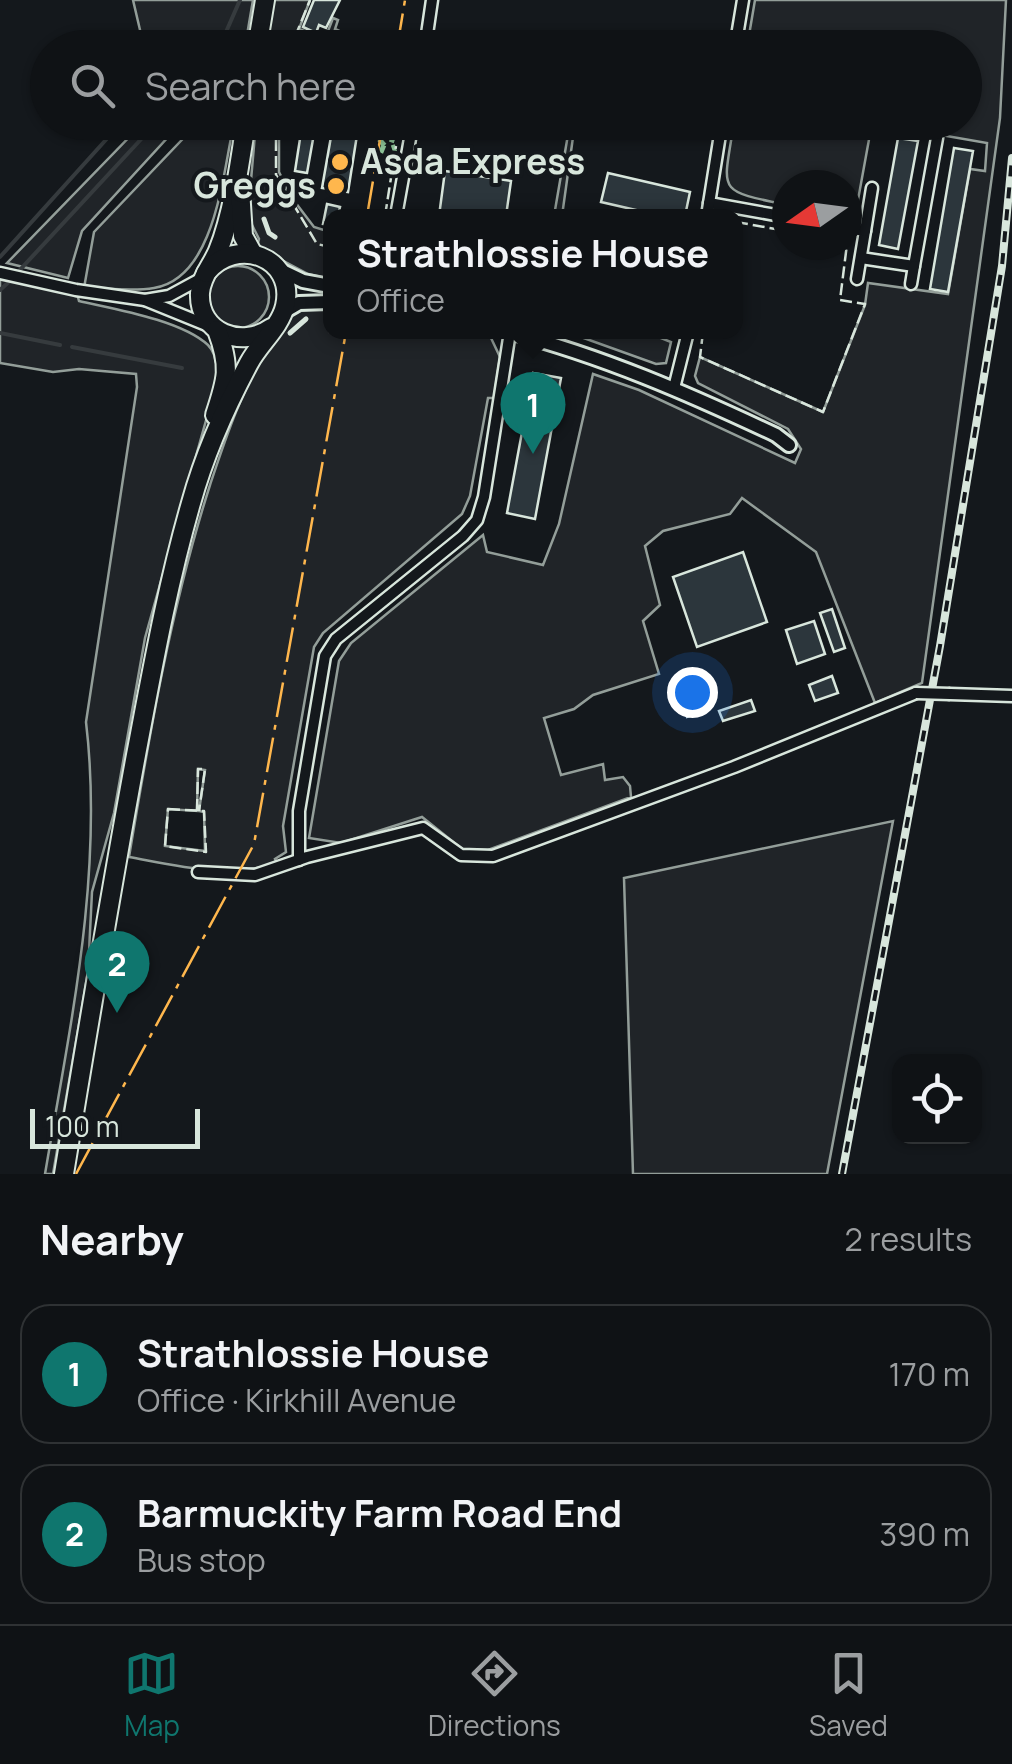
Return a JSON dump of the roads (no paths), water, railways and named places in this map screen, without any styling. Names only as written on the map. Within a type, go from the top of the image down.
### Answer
[{"type":"highway","points":[[261,30],[265,0]]},
{"type":"highway","points":[[207,460],[214,419],[228,375],[226,354],[201,304],[205,275],[219,250],[243,140]]},
{"type":"highway","points":[[64,1174],[160,629],[191,501],[249,362],[282,312],[285,286],[276,268],[253,254],[243,236],[240,158]]},
{"type":"highway","points":[[205,275],[226,256],[253,254]]},
{"type":"highway","points":[[216,329],[243,339],[271,328]]},
{"type":"street","points":[[428,30],[432,0]]},
{"type":"street","points":[[738,30],[744,0]]},
{"type":"street","points":[[397,209],[410,140]]},
{"type":"street","points":[[708,209],[719,140]]},
{"type":"street","points":[[910,284],[937,140]]},
{"type":"street","points":[[862,244],[872,188]]},
{"type":"street","points":[[709,203],[742,209]]},
{"type":"street","points":[[743,209],[772,214]]},
{"type":"street","points":[[862,258],[914,266]]},
{"type":"street","points":[[857,279],[860,260]]},
{"type":"street","points":[[276,268],[303,281],[323,285]]},
{"type":"street","points":[[0,273],[145,300],[216,329]]},
{"type":"street","points":[[145,300],[169,296],[205,275]]},
{"type":"street","points":[[282,312],[299,302],[323,302]]},
{"type":"street","points":[[299,860],[298,811],[325,656],[336,639],[463,536],[477,520],[484,498],[508,339]]},
{"type":"street","points":[[536,339],[674,388],[776,435],[788,445]]},
{"type":"street","points":[[674,388],[686,339]]},
{"type":"street","points":[[198,872],[255,876],[299,860],[423,828],[461,854],[493,856],[734,767],[916,693],[1012,696]]},
{"type":"waterway","points":[[227,30],[240,0]]},
{"type":"waterway","points":[[0,257],[106,140]]},
{"type":"waterway","points":[[17,273],[140,140]]},
{"type":"waterway","points":[[0,290],[11,280]]},
{"type":"waterway","points":[[0,333],[60,345]]},
{"type":"waterway","points":[[72,347],[182,368]]},
{"type":"railway","points":[[842,1174],[940,646],[1002,266],[1012,158]]},
{"type":"place","name":"Asda Express","points":[[340,162]]},
{"type":"place","name":"Greggs","points":[[336,186]]},
{"type":"place","name":"Strathlossie House","points":[[533,454]]},
{"type":"place","name":"Barmuckity Farm Road End","points":[[117,1013]]}]
